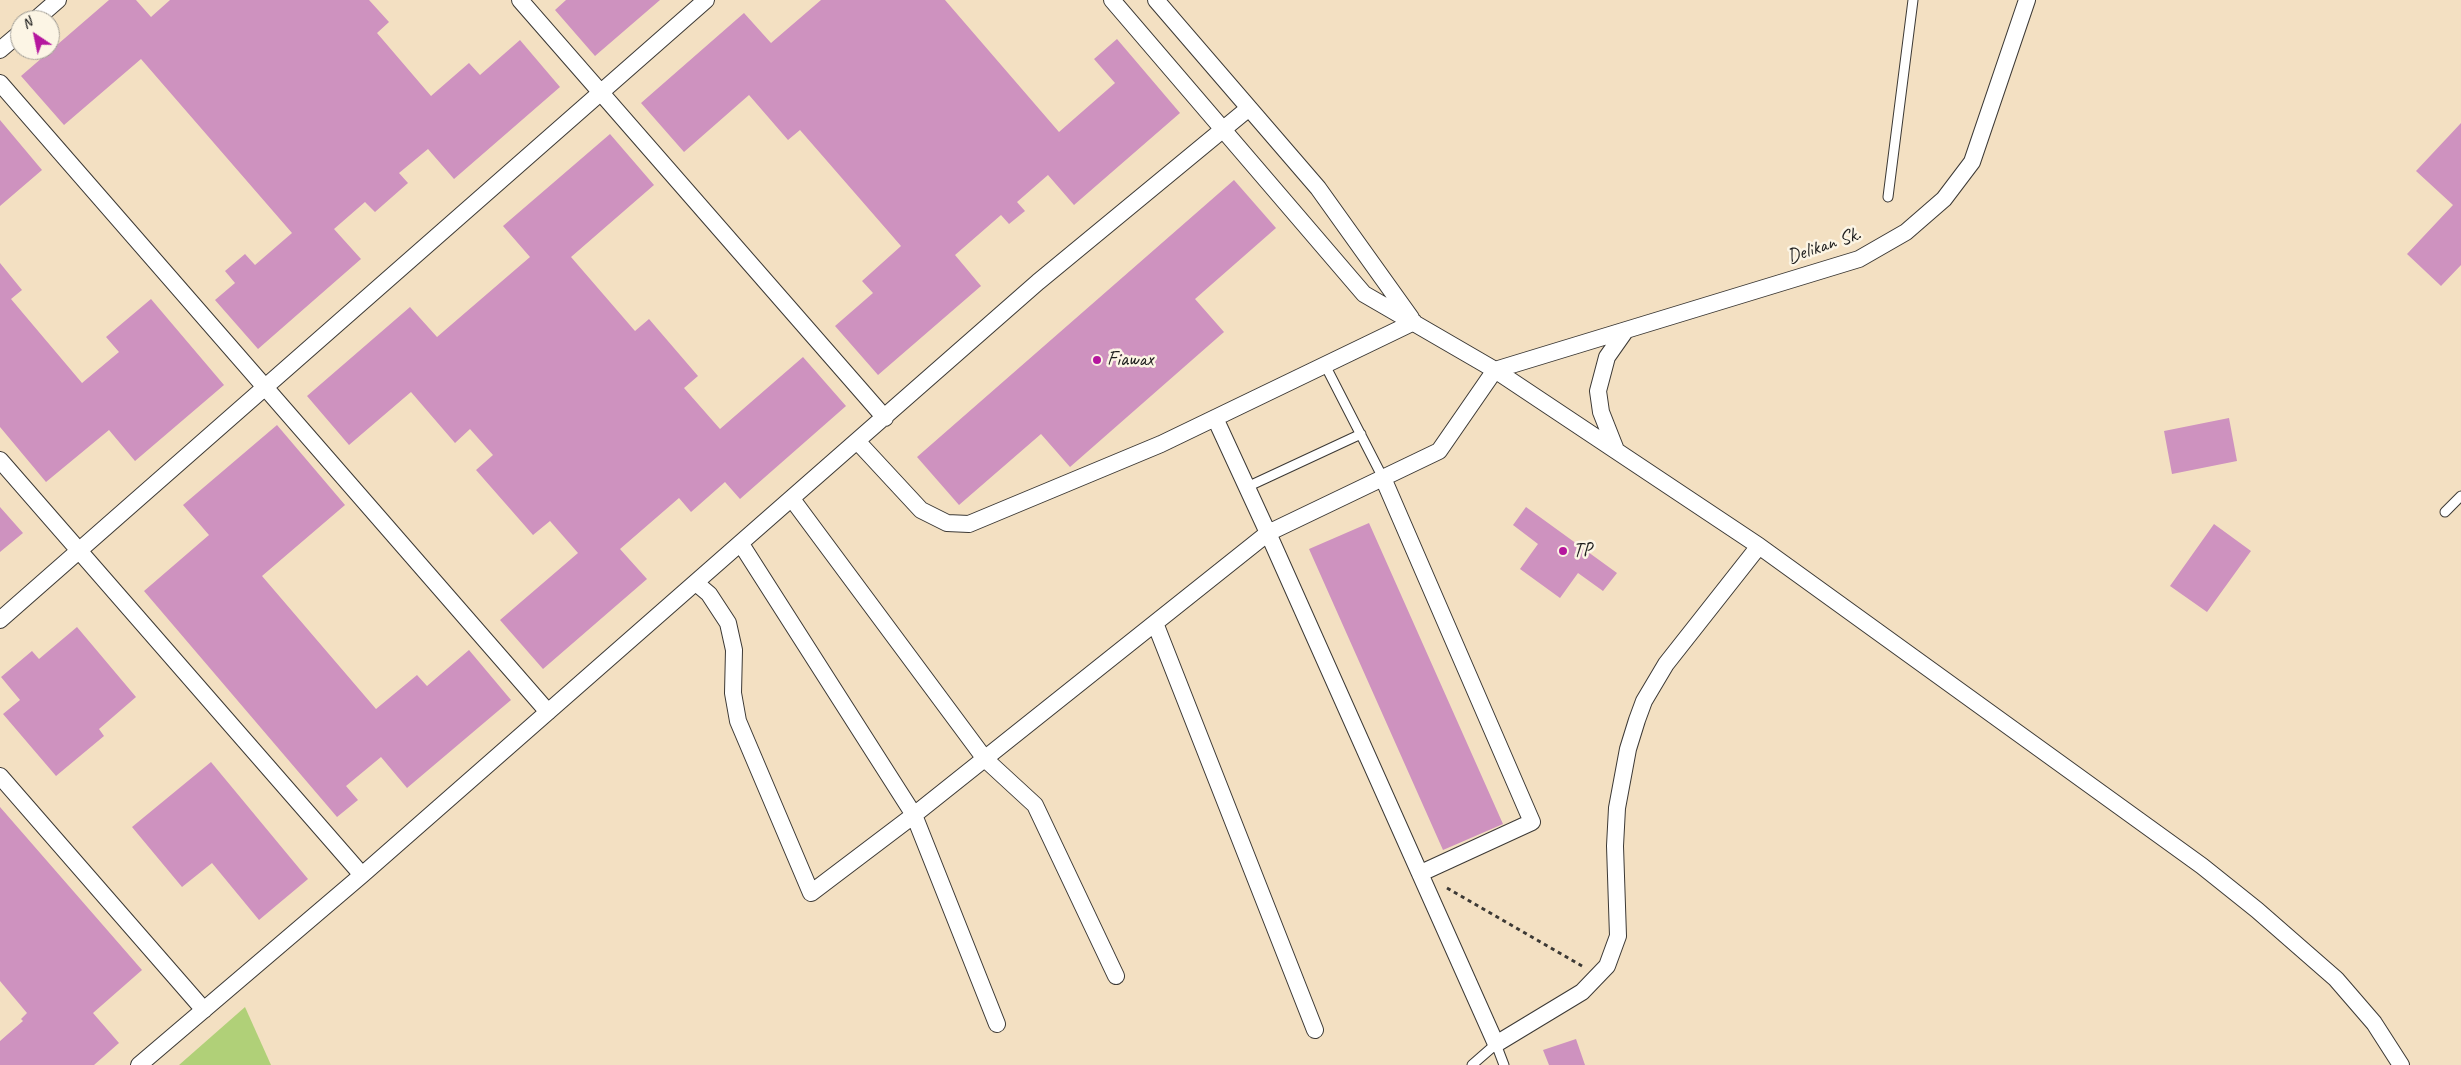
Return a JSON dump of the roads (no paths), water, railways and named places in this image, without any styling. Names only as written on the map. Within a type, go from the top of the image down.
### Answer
[{"type":"street","points":[[46,10],[58,0]]},
{"type":"street","points":[[520,0],[884,418]]},
{"type":"street","points":[[0,620],[706,0]]},
{"type":"street","points":[[1112,0],[1364,294],[1495,370],[1759,546],[2145,824],[2257,910],[2336,979],[2374,1023],[2401,1065]]},
{"type":"street","points":[[1156,0],[1318,188],[1414,322]]},
{"type":"street","name":"Delikan Sk.","points":[[1495,370],[1860,259],[1891,242],[1927,215],[1959,181],[1972,162],[2027,0]]},
{"type":"street","points":[[0,50],[10,42]]},
{"type":"street","points":[[0,82],[548,712]]},
{"type":"street","points":[[139,1065],[362,874],[741,544],[1038,282],[1249,108]]},
{"type":"street","points":[[857,441],[921,510],[947,523],[969,524],[1143,452],[1414,322]]},
{"type":"street","points":[[1616,450],[1601,412],[1598,391],[1607,357],[1626,330]]},
{"type":"street","points":[[696,583],[714,601],[728,623],[734,650],[732,692],[738,721],[812,893],[914,816],[1268,533],[1439,451],[1495,370]]},
{"type":"street","points":[[1214,418],[1268,533],[1496,1044],[1582,992],[1600,976],[1614,952],[1618,936],[1615,846],[1618,808],[1626,756],[1636,720],[1644,701],[1666,664],[1759,546]]},
{"type":"street","points":[[0,460],[362,874]]},
{"type":"street","points":[[1383,478],[1532,822],[1421,873]]},
{"type":"street","points":[[792,499],[985,759],[1034,805],[1116,976]]},
{"type":"street","points":[[741,544],[914,816],[997,1024]]},
{"type":"street","points":[[1155,623],[1314,1030]]},
{"type":"street","points":[[0,776],[204,1010]]},
{"type":"lane","points":[[1888,197],[1913,0]]},
{"type":"lane","points":[[1325,364],[1383,478]]},
{"type":"lane","points":[[1247,487],[1360,434]]},
{"type":"lane","points":[[2445,512],[2461,496]]},
{"type":"lane","points":[[1472,1065],[1496,1044],[1504,1065]]},
{"type":"place","name":"Fiawax","points":[[1097,360]]},
{"type":"place","name":"TP","points":[[1563,551]]}]
